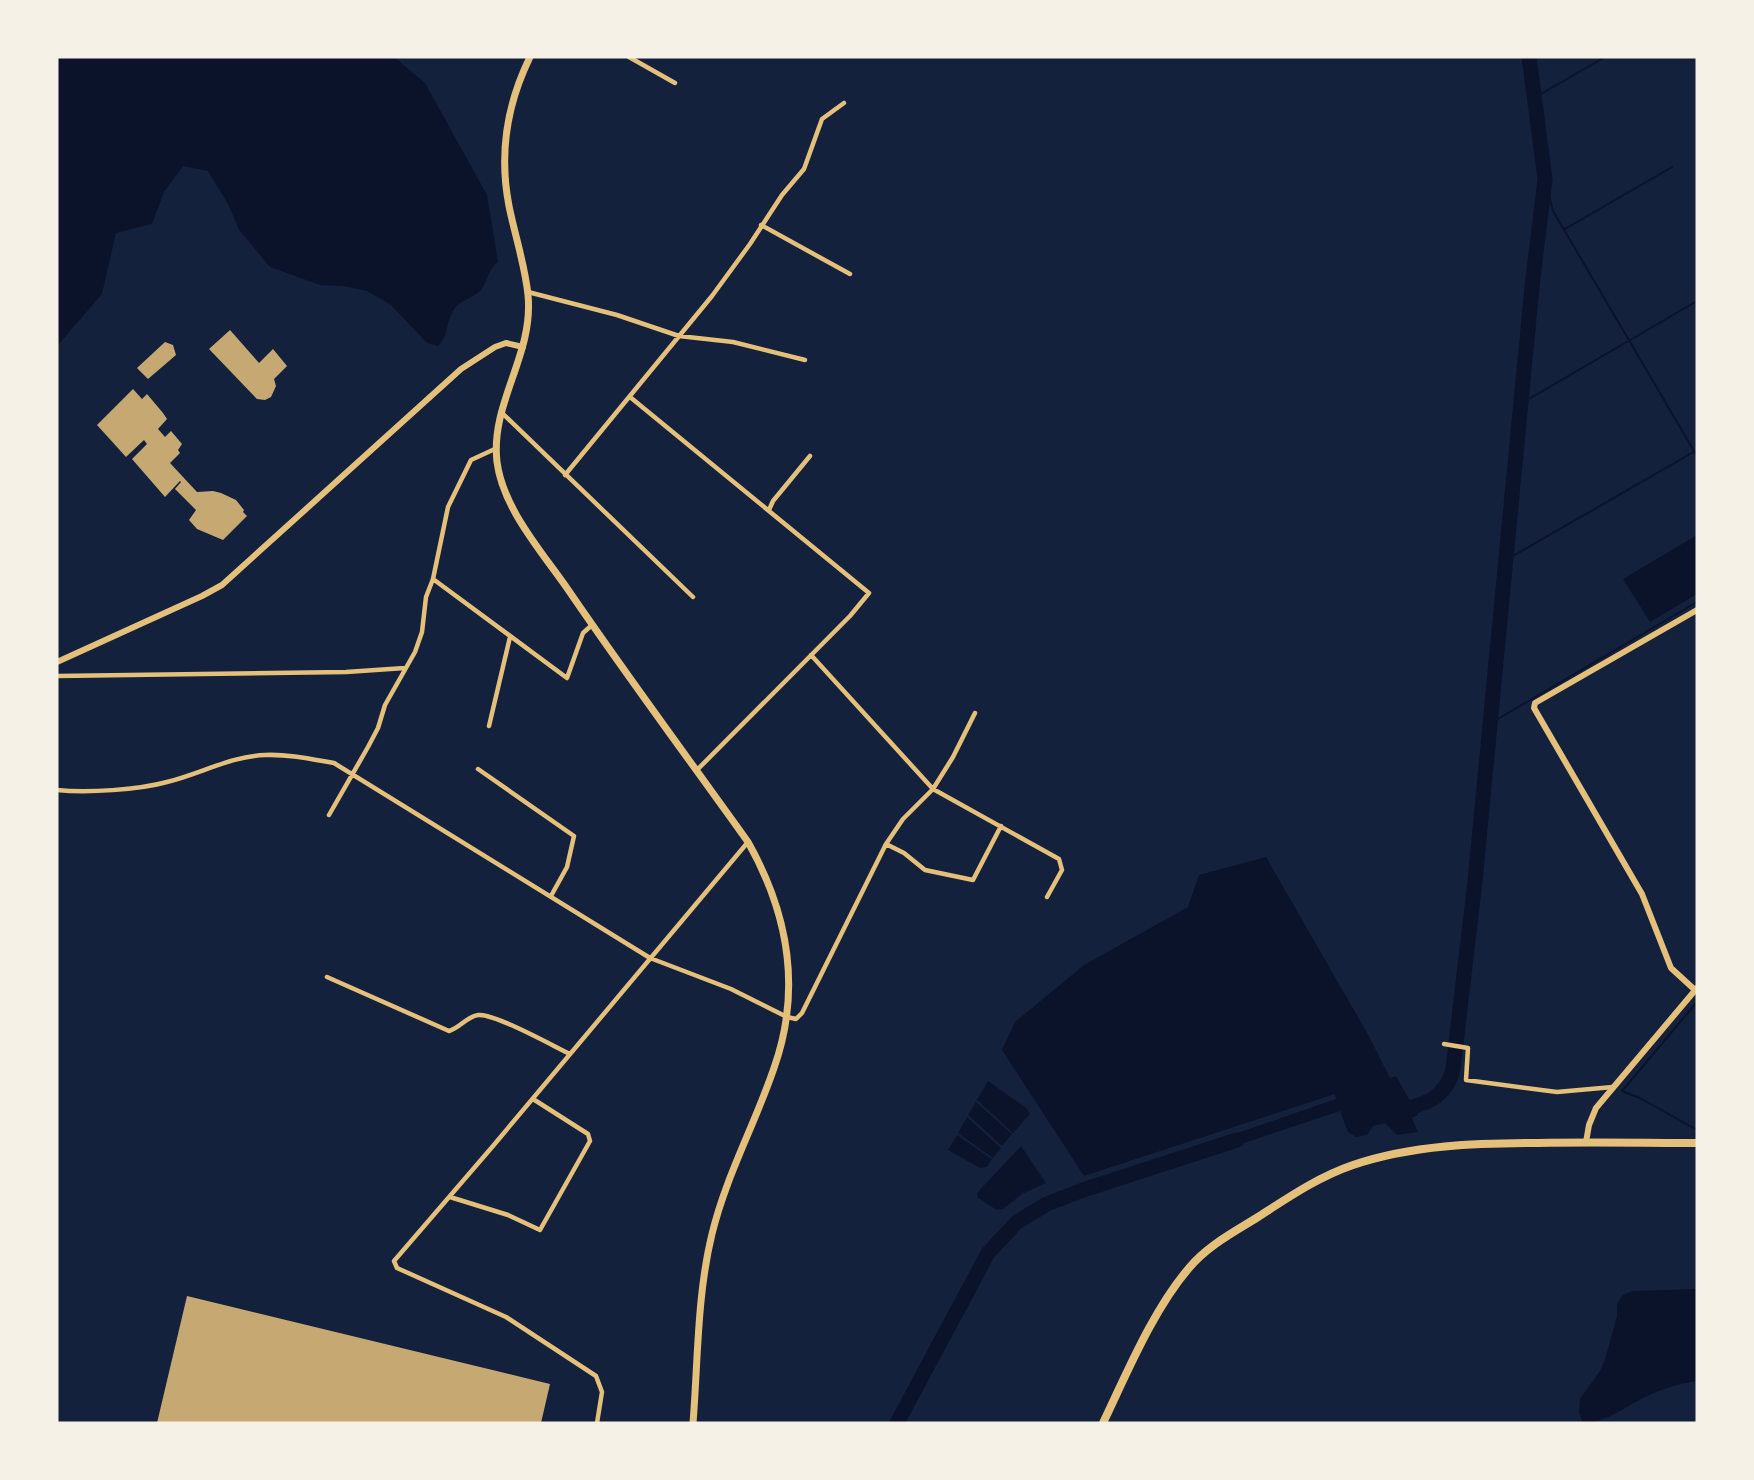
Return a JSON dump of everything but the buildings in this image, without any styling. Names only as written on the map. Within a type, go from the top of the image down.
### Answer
[{"type":"main road","points":[[530,57],[514,96],[504,152],[509,205],[528,292],[528,320],[523,347],[501,412],[496,448],[500,479],[518,517],[592,625],[748,842],[765,872],[778,909],[787,952],[789,983],[787,1017],[775,1067],[720,1205],[712,1235],[704,1277],[693,1423]]},
{"type":"main road","points":[[1103,1423],[1154,1321],[1169,1294],[1190,1266],[1215,1244],[1296,1191],[1320,1179],[1355,1164],[1395,1154],[1448,1146],[1586,1142],[1697,1143]]},
{"type":"street","points":[[629,57],[675,83]]},
{"type":"street","points":[[565,475],[737,262],[789,185],[804,169],[822,119],[844,103]]},
{"type":"street","points":[[761,225],[850,274]]},
{"type":"street","points":[[528,292],[617,315],[679,336],[733,342],[805,360]]},
{"type":"street","points":[[57,663],[222,585],[461,369],[495,347],[506,343],[523,347]]},
{"type":"street","points":[[630,397],[869,593],[850,616],[697,770]]},
{"type":"street","points":[[501,412],[693,597]]},
{"type":"street","points":[[329,815],[378,729],[385,705],[415,652],[422,632],[426,597],[433,579],[448,507],[471,460],[496,448]]},
{"type":"street","points":[[769,510],[773,501],[802,469],[810,456]]},
{"type":"street","points":[[433,579],[567,678],[583,633],[592,625]]},
{"type":"street","points":[[1586,1142],[1589,1125],[1596,1108],[1696,989],[1671,968],[1642,894],[1534,708],[1535,704],[1697,610]]},
{"type":"street","points":[[489,726],[510,637]]},
{"type":"street","points":[[811,655],[933,789],[1059,859],[1062,870],[1047,897]]},
{"type":"street","points":[[57,676],[346,672],[405,668]]},
{"type":"street","points":[[57,790],[131,789],[155,785],[232,761],[264,755],[305,757],[334,763],[650,958],[731,989],[787,1017],[796,1019],[802,1013],[886,844],[903,819],[933,789],[953,757],[975,713]]},
{"type":"street","points":[[478,769],[574,836],[567,867],[551,896]]},
{"type":"street","points":[[886,844],[904,853],[925,870],[973,880],[1001,826]]},
{"type":"street","points":[[597,1423],[602,1392],[596,1376],[506,1317],[397,1268],[394,1261],[748,842]]},
{"type":"street","points":[[327,977],[449,1031],[479,1015],[505,1023],[570,1054]]},
{"type":"street","points":[[1444,1044],[1468,1048],[1466,1080],[1557,1092],[1613,1087]]},
{"type":"street","points":[[450,1197],[508,1215],[540,1230],[590,1141],[588,1134],[533,1099]]},
{"type":"water","points":[[394,57],[425,83],[487,195],[498,262],[492,268],[481,290],[455,308],[444,338],[438,346],[427,343],[391,305],[367,291],[343,286],[320,285],[270,267],[239,230],[228,204],[208,171],[183,166],[164,192],[152,224],[116,233],[102,294],[57,346],[57,58]]},
{"type":"water","points":[[1697,535],[1697,594],[1650,622],[1623,579]]},
{"type":"water","points":[[1266,857],[1370,1038],[1390,1078],[1396,1076],[1418,1115],[1412,1118],[1418,1132],[1397,1135],[1385,1123],[1373,1126],[1367,1135],[1356,1137],[1348,1132],[1340,1111],[1220,1151],[1217,1140],[1336,1099],[1335,1094],[1084,1176],[1002,1050],[1015,1022],[1084,965],[1188,907],[1199,875]]},
{"type":"water","points":[[988,1081],[1026,1108],[1030,1114],[1013,1133],[977,1100]]},
{"type":"water","points":[[976,1102],[1012,1134],[1002,1146],[968,1115]]},
{"type":"water","points":[[967,1117],[1001,1148],[993,1158],[958,1133]]},
{"type":"water","points":[[957,1135],[992,1159],[987,1167],[980,1168],[948,1150]]},
{"type":"water","points":[[1021,1146],[1046,1183],[1022,1194],[1003,1209],[997,1210],[978,1198],[977,1193]]},
{"type":"water","points":[[1697,1289],[1697,1381],[1653,1393],[1597,1421],[1582,1421],[1579,1413],[1580,1399],[1600,1371],[1617,1316],[1617,1304],[1623,1295],[1632,1291]]},
{"type":"waterway","points":[[1395,1111],[1414,1107],[1439,1094],[1445,1088],[1453,1069],[1475,881],[1532,287],[1545,179],[1529,57]]},
{"type":"waterway","points":[[1534,98],[1605,57]]},
{"type":"waterway","points":[[1565,229],[1672,167]]},
{"type":"waterway","points":[[1545,179],[1553,211],[1697,456]]},
{"type":"waterway","points":[[1522,403],[1697,301]]},
{"type":"waterway","points":[[1506,560],[1697,450]]},
{"type":"waterway","points":[[1491,723],[1697,602]]},
{"type":"waterway","points":[[1697,1002],[1622,1091],[1640,1098],[1697,1130]]},
{"type":"waterway","points":[[897,1423],[988,1253],[1017,1222],[1047,1204],[1083,1190],[1237,1140]]}]
